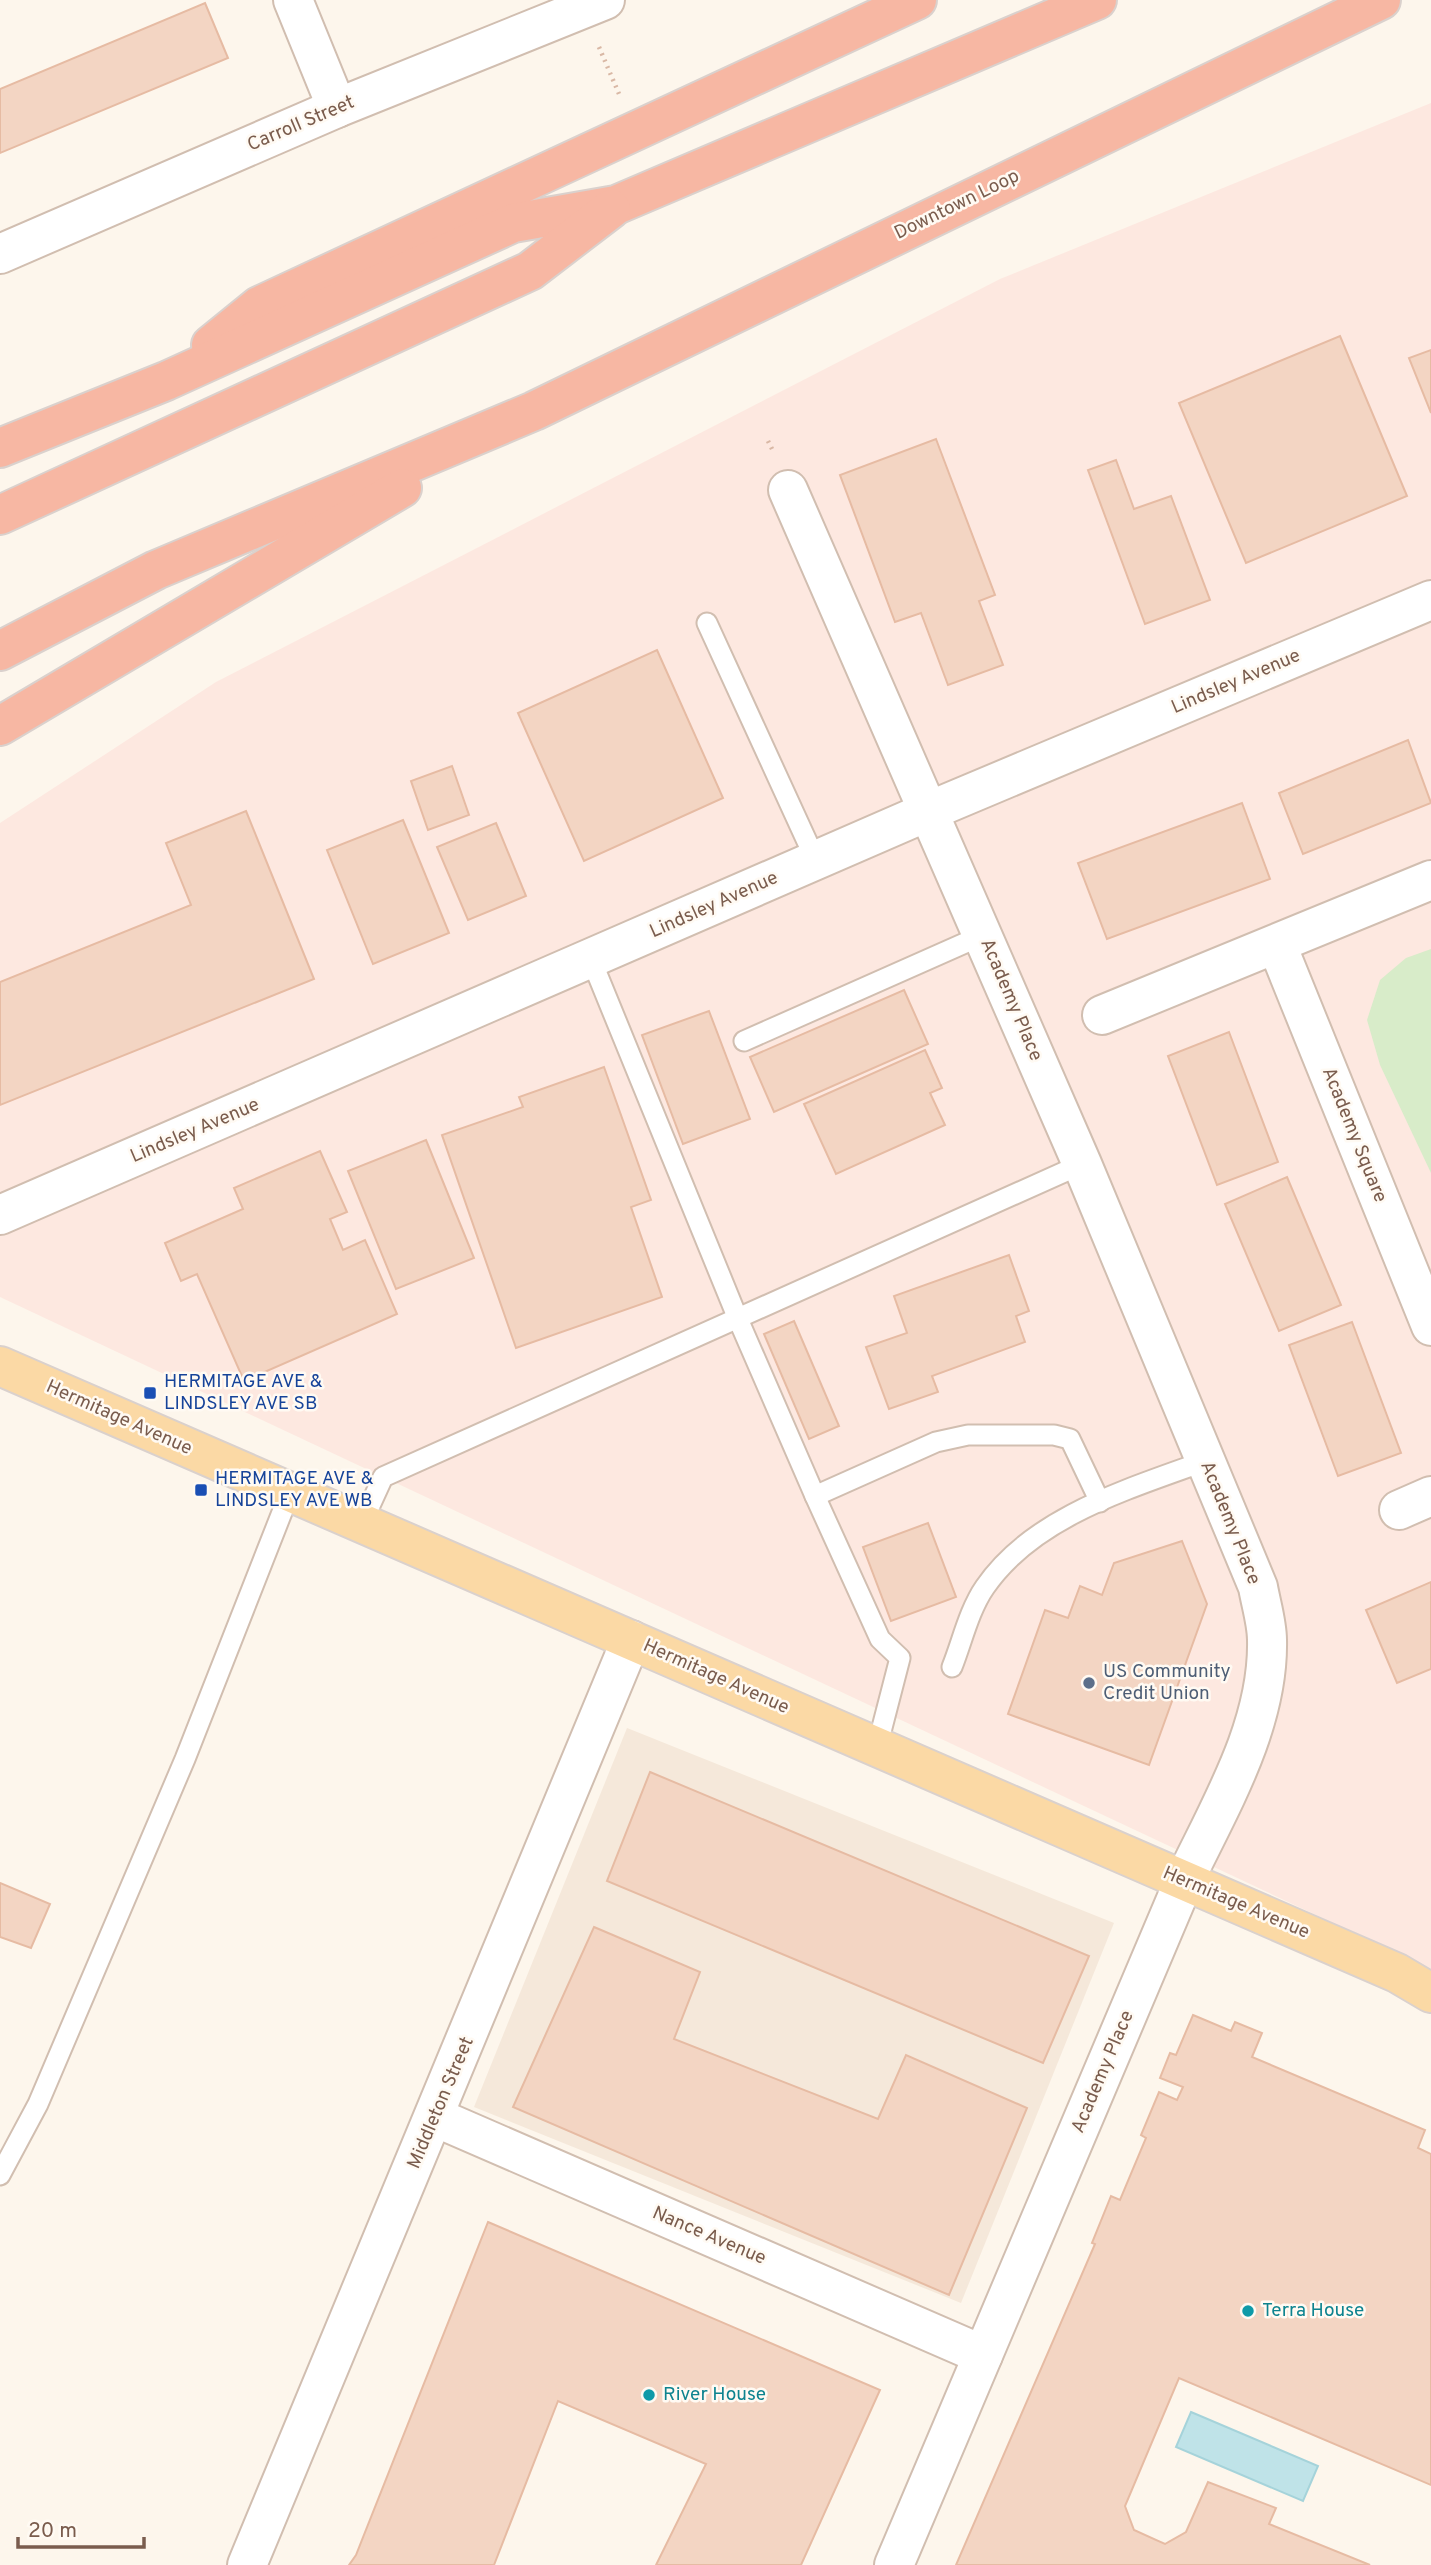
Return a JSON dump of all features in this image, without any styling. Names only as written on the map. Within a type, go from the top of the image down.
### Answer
[{"type":"highway","points":[[166,381],[259,306],[917,0]]},
{"type":"highway","points":[[0,448],[166,381],[513,223],[615,205],[1097,0]]},
{"type":"highway","name":"Downtown Loop","points":[[534,411],[1381,0]]},
{"type":"highway","points":[[0,515],[530,271],[615,205]]},
{"type":"highway","points":[[0,651],[156,570],[534,411]]},
{"type":"highway","points":[[0,726],[534,411]]},
{"type":"main road","name":"Hermitage Avenue","points":[[0,1366],[1397,1973],[1431,1993]]},
{"type":"street","points":[[293,0],[337,108]]},
{"type":"street","name":"Carroll Street","points":[[0,254],[337,108],[605,0]]},
{"type":"street","name":"Academy Place","points":[[789,490],[1083,1164],[1258,1587],[1267,1639],[1263,1691],[1237,1772],[1184,1881],[894,2565]]},
{"type":"street","name":"Lindsley Avenue","points":[[0,1215],[929,811],[1431,600]]},
{"type":"street","points":[[1102,1015],[1431,880]]},
{"type":"street","name":"Academy Square","points":[[1277,944],[1431,1326]]},
{"type":"street","name":"Middleton Street","points":[[247,2565],[631,1640]]},
{"type":"street","name":"Nance Avenue","points":[[435,2117],[984,2355]]},
{"type":"lane","points":[[707,623],[816,861]]},
{"type":"lane","points":[[744,1041],[983,935]]},
{"type":"lane","points":[[590,959],[738,1320],[815,1496],[880,1639],[900,1658],[877,1747]]},
{"type":"lane","points":[[362,1523],[383,1477],[1083,1164]]},
{"type":"lane","points":[[815,1496],[936,1442],[968,1435],[1054,1435],[1070,1439],[1100,1502]]},
{"type":"lane","points":[[951,1667],[983,1589],[1011,1556],[1046,1530],[1100,1502],[1205,1461]]},
{"type":"lane","points":[[0,2175],[38,2104],[60,2053],[184,1759],[290,1492]]},
{"type":"path","points":[[596,40],[623,104]]},
{"type":"shaded area","points":[[1431,103],[1431,1969],[0,1297],[0,823],[216,682],[1000,279]]},
{"type":"shaded area","points":[[627,1728],[1114,1923],[961,2303],[474,2107]]},
{"type":"green space","points":[[1431,949],[1431,1173],[1380,1065],[1367,1020],[1380,980],[1406,958]]},
{"type":"water","points":[[1191,2412],[1318,2466],[1303,2501],[1176,2447]]},
{"type":"building","points":[[205,3],[228,58],[0,153],[0,89]]},
{"type":"building","points":[[1340,336],[1407,496],[1246,563],[1179,403]]},
{"type":"building","points":[[1431,350],[1431,413],[1409,358]]},
{"type":"building","points":[[936,439],[995,595],[979,601],[1003,665],[948,685],[921,613],[895,622],[840,475]]},
{"type":"building","points":[[1116,460],[1134,509],[1171,496],[1210,600],[1145,624],[1088,470]]},
{"type":"building","points":[[657,650],[723,798],[584,861],[518,713]]},
{"type":"building","points":[[1408,740],[1431,803],[1303,854],[1279,793]]},
{"type":"building","points":[[452,766],[469,815],[428,830],[411,781]]},
{"type":"building","points":[[1242,803],[1270,879],[1107,939],[1078,863]]},
{"type":"building","points":[[246,811],[314,979],[0,1105],[0,982],[191,905],[166,843]]},
{"type":"building","points":[[403,820],[449,933],[373,964],[327,850]]},
{"type":"building","points":[[496,823],[526,896],[468,920],[437,847]]},
{"type":"building","points":[[904,990],[928,1044],[774,1112],[750,1057]]},
{"type":"building","points":[[709,1011],[750,1119],[683,1144],[642,1035]]},
{"type":"building","points":[[1229,1032],[1278,1162],[1217,1185],[1168,1056]]},
{"type":"building","points":[[925,1050],[942,1088],[930,1093],[945,1125],[836,1174],[804,1104]]},
{"type":"building","points":[[604,1067],[651,1200],[631,1207],[662,1297],[516,1348],[442,1135],[523,1107],[519,1097]]},
{"type":"building","points":[[426,1140],[474,1258],[396,1289],[348,1171]]},
{"type":"building","points":[[320,1151],[347,1212],[330,1219],[343,1250],[365,1240],[397,1314],[244,1381],[197,1274],[181,1281],[165,1243],[243,1209],[234,1188]]},
{"type":"building","points":[[1287,1177],[1341,1305],[1279,1331],[1225,1204]]},
{"type":"building","points":[[1009,1255],[1029,1311],[1016,1316],[1025,1342],[932,1376],[938,1392],[889,1409],[866,1347],[907,1333],[894,1296]]},
{"type":"building","points":[[794,1321],[839,1426],[809,1439],[764,1334]]},
{"type":"building","points":[[1352,1322],[1401,1453],[1338,1476],[1289,1345]]},
{"type":"building","points":[[928,1523],[956,1597],[891,1621],[863,1547]]},
{"type":"building","points":[[1182,1541],[1207,1604],[1149,1765],[1008,1714],[1045,1610],[1068,1618],[1080,1586],[1102,1595],[1114,1563]]},
{"type":"building","points":[[1431,1582],[1431,1669],[1397,1683],[1366,1610]]},
{"type":"building","points":[[650,1772],[1089,1956],[1043,2063],[607,1881]]},
{"type":"building","points":[[0,1883],[50,1904],[31,1948],[0,1937]]},
{"type":"building","points":[[594,1927],[700,1972],[674,2039],[878,2119],[906,2055],[1027,2108],[949,2295],[513,2107]]},
{"type":"building","name":"Terra House","points":[[1193,2015],[1231,2031],[1235,2022],[1262,2033],[1252,2057],[1425,2130],[1418,2148],[1431,2154],[1431,2485],[1179,2378],[1125,2506],[1134,2530],[1165,2544],[1186,2532],[1208,2482],[1276,2508],[1269,2524],[1370,2565],[956,2565],[1095,2244],[1092,2243],[1111,2196],[1120,2200],[1146,2138],[1141,2135],[1159,2092],[1177,2100],[1183,2087],[1160,2078],[1170,2053],[1176,2055]]},
{"type":"building","name":"River House","points":[[488,2222],[880,2390],[801,2565],[656,2565],[706,2464],[558,2401],[494,2565],[349,2565],[356,2555]]},
{"type":"place","name":"HERMITAGE AVE & LINDSLEY AVE SB","points":[[150,1393]]},
{"type":"place","name":"HERMITAGE AVE & LINDSLEY AVE WB","points":[[201,1490]]},
{"type":"place","name":"US Community Credit Union","points":[[1089,1683]]},
{"type":"place","name":"Terra House","points":[[1248,2311]]},
{"type":"place","name":"River House","points":[[649,2395]]}]
